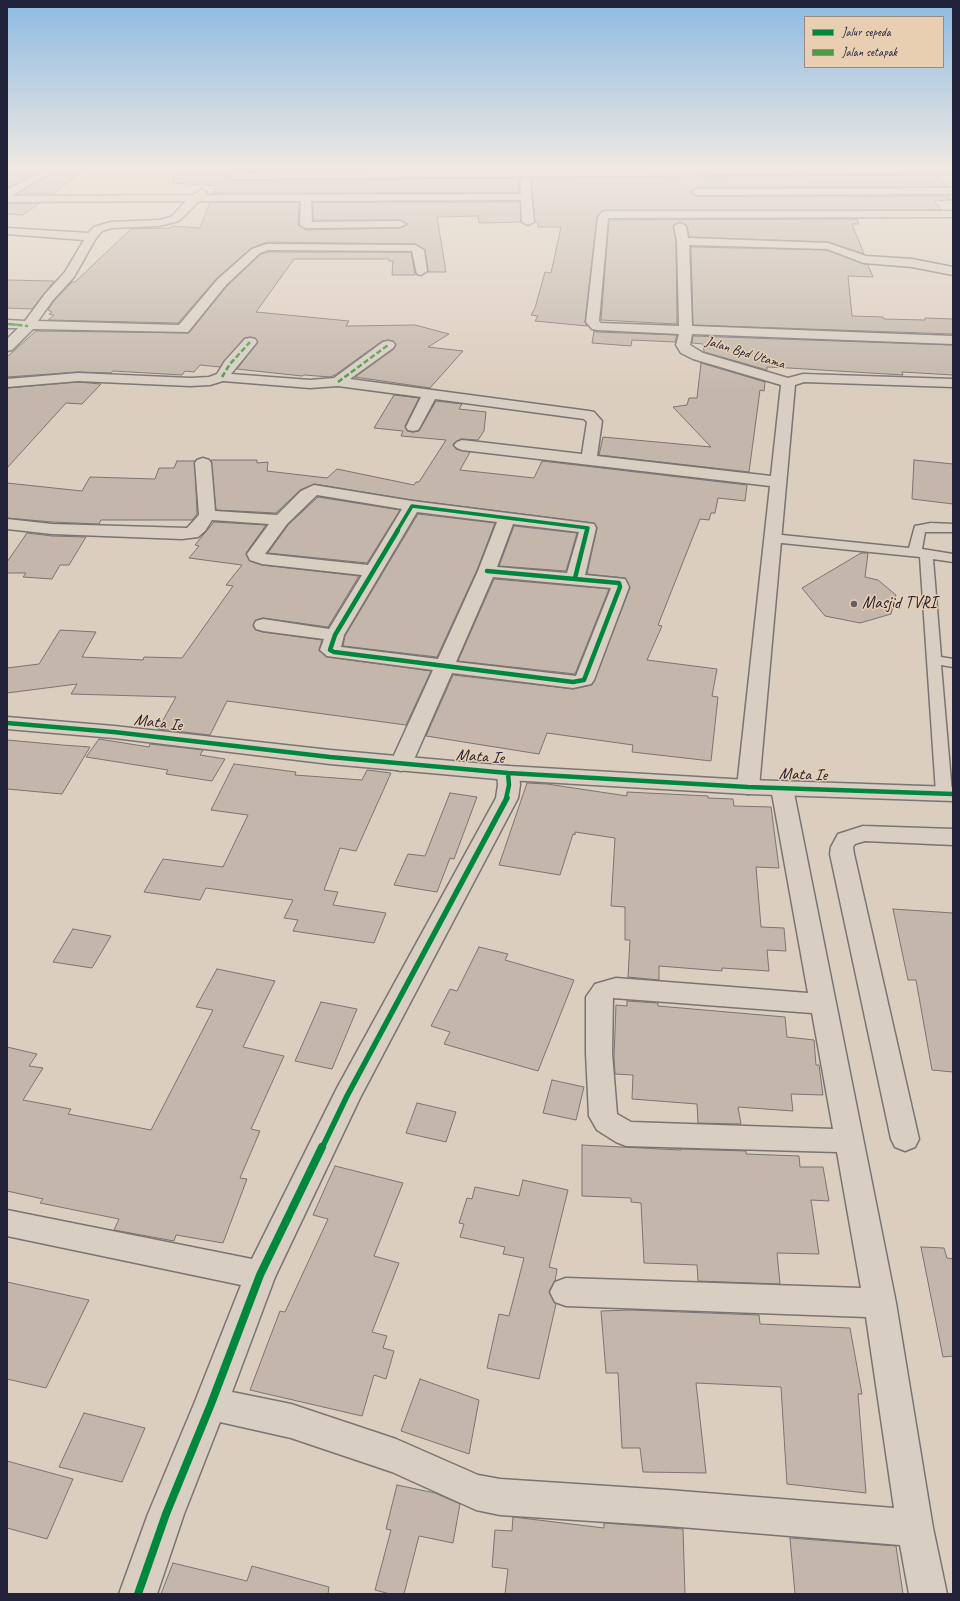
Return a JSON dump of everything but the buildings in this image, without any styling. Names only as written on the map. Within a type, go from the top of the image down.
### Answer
[{"type":"street","points":[[7,347],[28,326],[49,297],[70,274],[88,242]]},
{"type":"street","points":[[600,242],[592,322],[602,327],[953,340]]},
{"type":"street","name":"Jalan Bpd Utama","points":[[683,242],[686,330],[683,345],[692,353],[722,364],[788,383]]},
{"type":"street","points":[[724,242],[828,246],[864,259],[912,263],[953,271]]},
{"type":"street","points":[[8,246],[25,246]]},
{"type":"street","points":[[7,324],[28,326],[183,329],[222,282],[256,251],[267,247],[413,248],[418,250],[421,271]]},
{"type":"street","points":[[70,248],[85,248]]},
{"type":"street","points":[[222,377],[230,364],[250,342]]},
{"type":"street","points":[[338,382],[388,345]]},
{"type":"street","points":[[7,383],[78,377],[190,382],[222,377],[310,384],[338,382],[589,415],[595,421],[589,458]]},
{"type":"street","points":[[748,787],[788,383],[803,378],[953,383]]},
{"type":"street","points":[[413,427],[430,394]]},
{"type":"street","points":[[462,445],[589,458],[778,482]]},
{"type":"street","points":[[7,524],[52,528],[182,534],[196,530],[207,515],[203,463]]},
{"type":"street","points":[[373,571],[259,558],[256,556],[281,520],[307,494],[314,490],[322,490],[412,506],[588,528]]},
{"type":"street","points":[[412,506],[335,635],[330,650],[334,652],[573,682],[584,680],[620,587],[619,583],[487,571]]},
{"type":"street","points":[[575,578],[593,511]]},
{"type":"street","points":[[207,515],[281,520]]},
{"type":"street","points":[[401,764],[487,571],[507,518]]},
{"type":"street","points":[[263,625],[335,635]]},
{"type":"street","name":"Mata Ie","points":[[7,723],[114,732],[401,764],[508,773],[748,787],[949,794]]},
{"type":"street","points":[[138,1594],[166,1514],[212,1404],[260,1275],[347,1096],[507,798],[509,785],[508,773]]},
{"type":"street","points":[[782,788],[880,1303],[915,1528],[928,1594]]},
{"type":"street","points":[[905,1140],[842,854],[842,847],[846,840],[863,833],[953,837]]},
{"type":"street","points":[[823,1004],[616,988],[604,991],[599,996],[599,1052],[603,1116],[607,1122],[626,1134],[742,1136],[849,1141]]},
{"type":"street","points":[[7,1223],[260,1275]]},
{"type":"street","points":[[566,1292],[880,1303]]},
{"type":"street","points":[[212,1404],[299,1424],[396,1456],[476,1492],[500,1497],[676,1508],[915,1528]]},
{"type":"lane","points":[[949,794],[920,553],[919,529],[931,527],[953,528]]},
{"type":"lane","points":[[772,538],[920,553],[953,558]]},
{"type":"lane","points":[[934,660],[953,663]]},
{"type":"marked path","points":[[7,324],[28,326]]},
{"type":"marked path","points":[[222,377],[230,364],[250,342]]},
{"type":"marked path","points":[[338,382],[388,345]]},
{"type":"cycle path","points":[[487,571],[619,583],[620,587],[584,680],[573,682],[334,652],[330,650],[335,635],[412,506],[588,528],[575,578]]},
{"type":"cycle path","points":[[7,723],[114,732],[330,757],[508,773],[748,787],[953,794]]},
{"type":"cycle path","points":[[138,1594],[166,1514],[211,1404],[260,1275],[347,1096],[507,798],[509,785],[508,773]]},
{"type":"place","name":"Masjid TVRI","points":[[854,604]]}]
